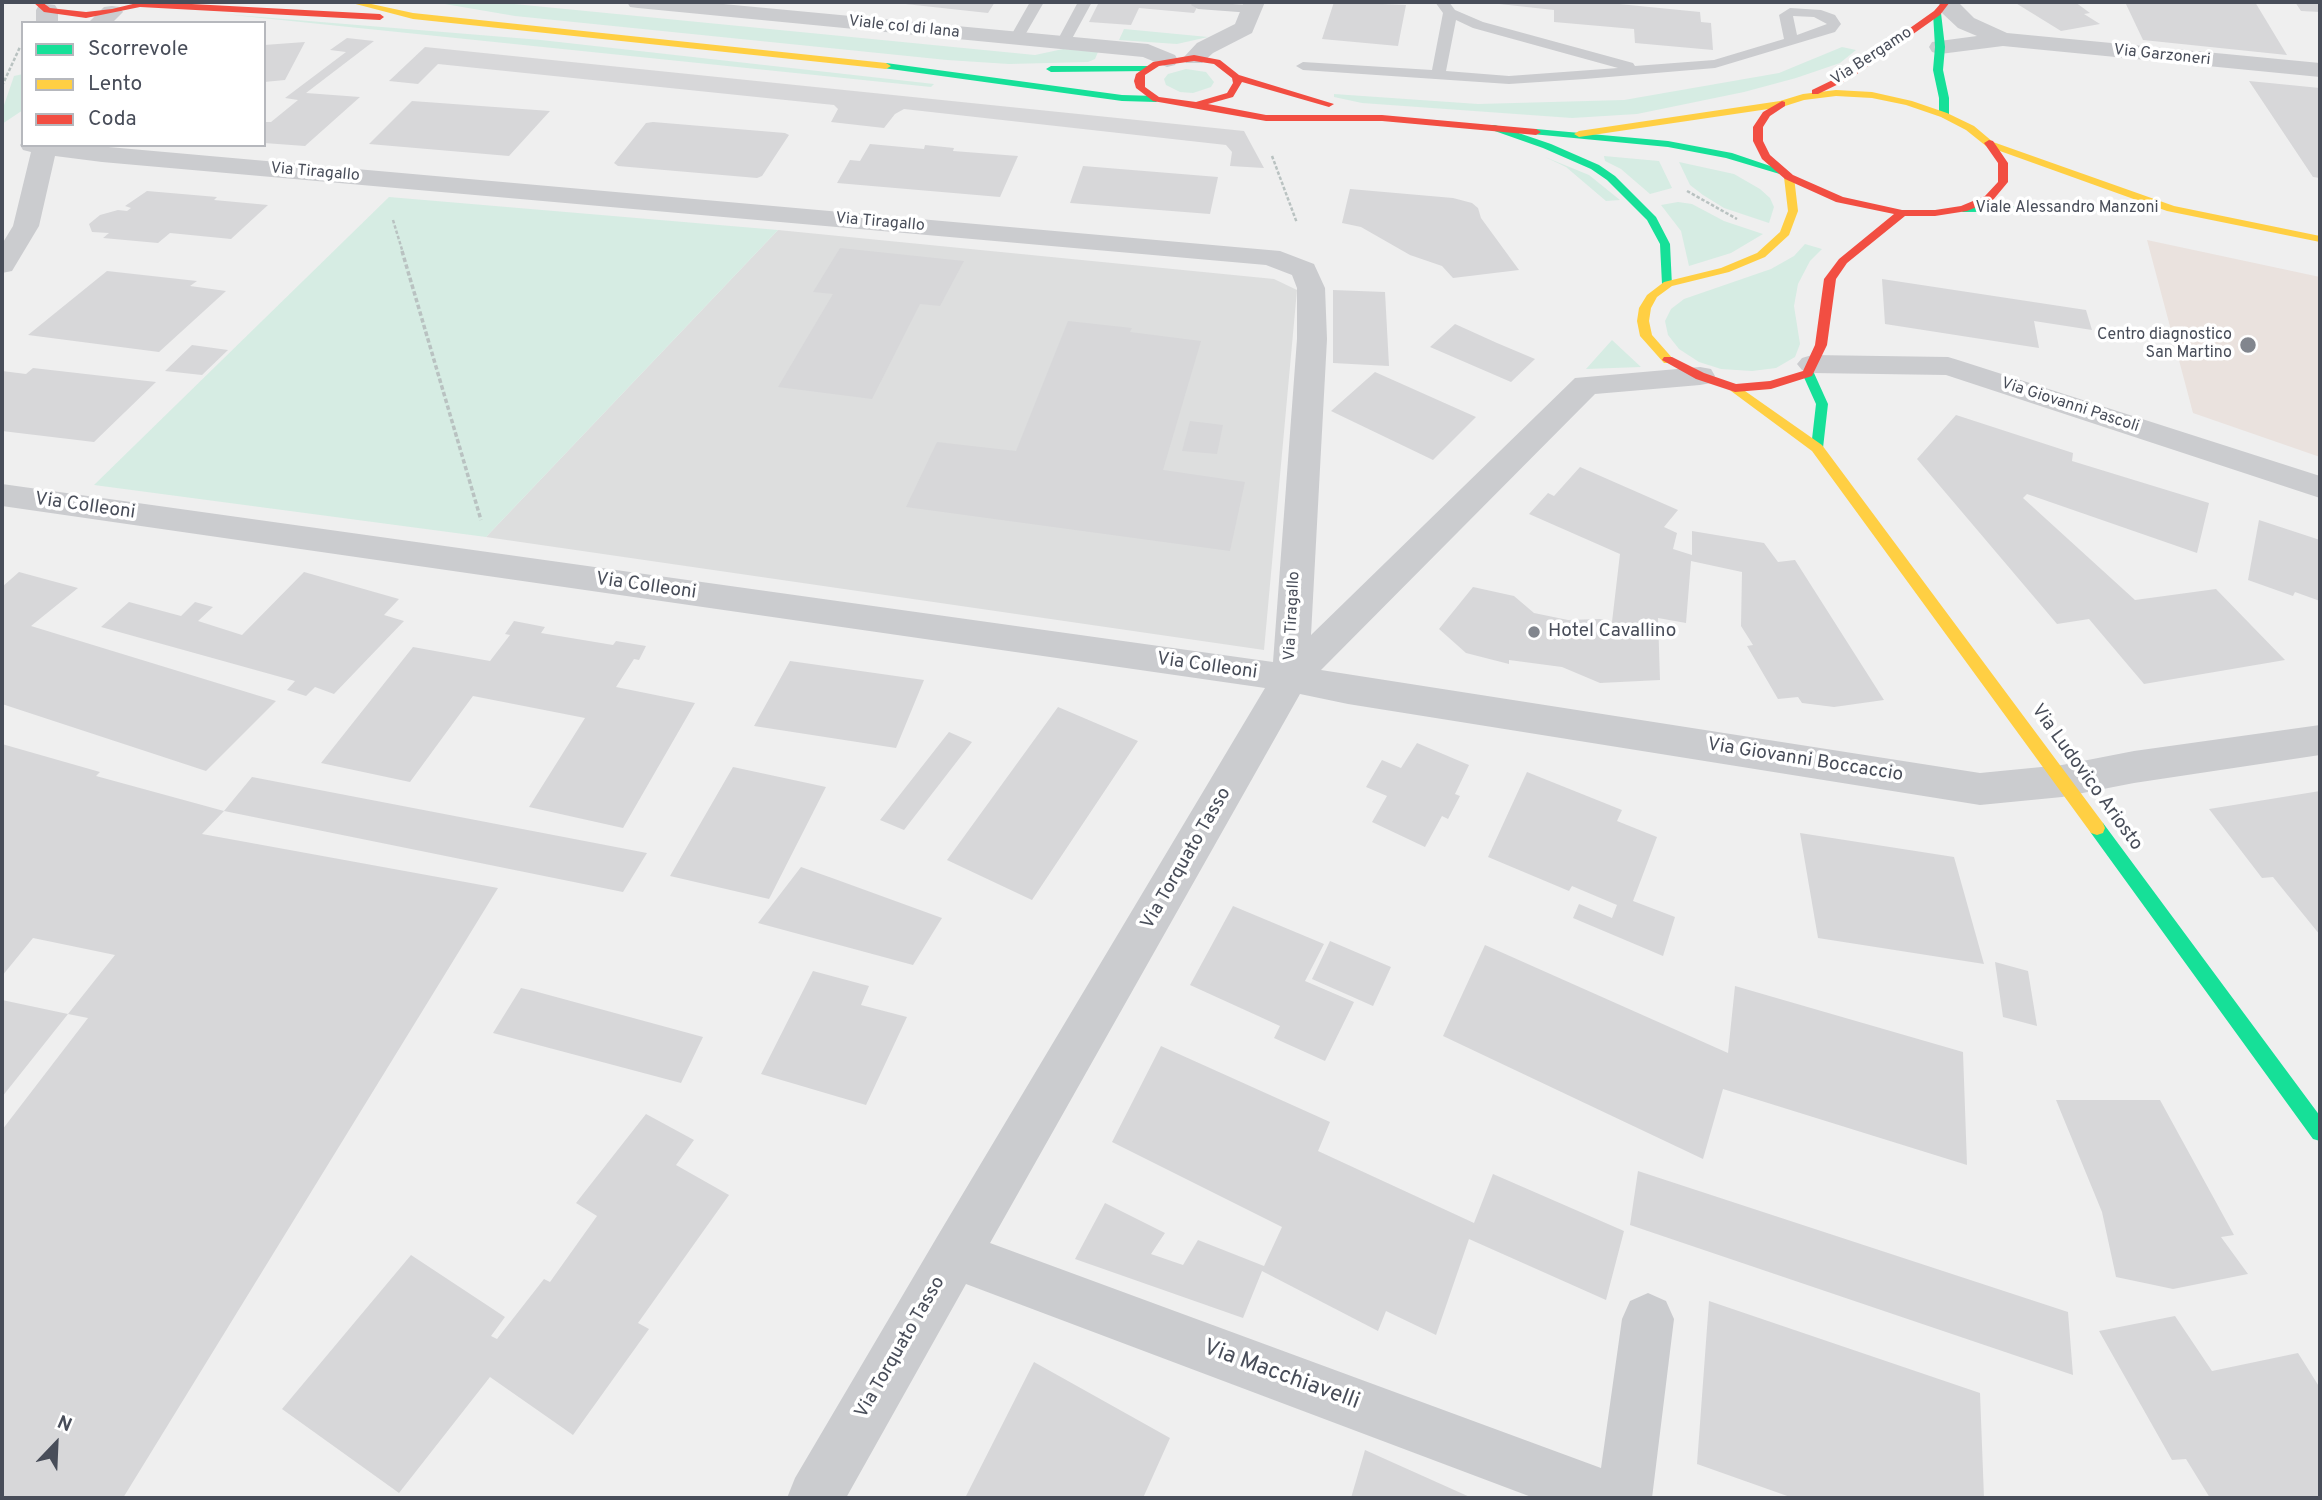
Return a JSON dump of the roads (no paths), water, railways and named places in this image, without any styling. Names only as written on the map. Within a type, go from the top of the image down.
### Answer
[{"type":"main road","name":"Viale col di lana","points":[[352,2],[413,16],[918,69],[1122,97],[1156,99],[1266,118],[1381,118]]},
{"type":"main road","name":"Viale col di lana","points":[[44,12],[105,17],[145,3],[368,18],[413,16]]},
{"type":"main road","name":"Via Bergamo","points":[[1944,5],[1938,70],[1944,98],[1944,115]]},
{"type":"main road","name":"Via Bergamo","points":[[1804,97],[1848,76],[1944,5]]},
{"type":"main road","points":[[1156,99],[1141,88],[1139,81],[1157,64],[1194,58],[1217,62],[1235,74],[1295,96],[1381,118],[1579,134],[1668,144],[1728,155],[1786,175],[1840,201],[1902,213],[1935,213],[1963,209],[1989,198],[2003,182],[2003,163],[1990,144]]},
{"type":"main road","name":"Viale col di lana","points":[[918,69],[1157,64]]},
{"type":"main road","points":[[1196,105],[1230,95],[1238,83],[1235,74]]},
{"type":"main road","name":"Viale Alessandro Manzoni","points":[[1804,97],[1836,93],[1872,95],[1909,103],[1944,115],[1970,128],[1990,144],[2171,209],[2320,239]]},
{"type":"main road","points":[[1579,134],[1782,104],[1804,97]]},
{"type":"main road","points":[[1492,127],[1559,151],[1595,167],[1611,178],[1652,219],[1665,244],[1668,284],[1725,270],[1761,255],[1785,233],[1793,211],[1793,196],[1786,175],[1766,157],[1758,141],[1758,127],[1766,114],[1782,104]]},
{"type":"main road","name":"Viale Alessandro Manzoni","points":[[1963,209],[2171,209]]},
{"type":"main road","points":[[1817,448],[1822,404],[1810,369],[1821,345],[1830,279],[1843,261],[1902,213]]},
{"type":"main road","name":"Via Torquato Tasso","points":[[1668,284],[1653,295],[1645,308],[1643,321],[1646,336],[1668,360],[1700,376],[1734,388],[1771,384],[1810,369]]},
{"type":"main road","name":"Via Ludovico Ariosto","points":[[1734,388],[1817,448],[2320,1132]]},
{"type":"street","name":"Viale col di lana","points":[[638,2],[1148,51],[1157,64]]},
{"type":"street","name":"Via Garzoneri","points":[[1944,5],[1966,23],[2003,39]]},
{"type":"street","points":[[1194,58],[1250,13]]},
{"type":"street","points":[[1235,74],[1248,42],[1250,13]]},
{"type":"street","name":"Via Garzoneri","points":[[1940,47],[2003,39],[2320,70]]},
{"type":"street","points":[[2,265],[26,226],[45,147]]},
{"type":"street","name":"Via Tiragallo","points":[[51,147],[102,155],[1270,257],[1304,270],[1311,288],[1312,340],[1290,678]]},
{"type":"street","name":"Via Giovanni Pascoli","points":[[1810,369],[1948,366],[2320,487]]},
{"type":"street","name":"Via Torquato Tasso","points":[[815,1498],[1290,678],[1586,385],[1700,376]]},
{"type":"street","name":"Via Colleoni","points":[[2,495],[1290,678]]},
{"type":"street","name":"Via Giovanni Boccaccio","points":[[1290,678],[1362,692],[1980,789],[2062,781],[2134,767],[2320,740]]},
{"type":"street","name":"Via Macchiavelli","points":[[955,1255],[1607,1498]]},
{"type":"street","points":[[1624,1498],[1648,1319]]},
{"type":"lane","points":[[1016,38],[1037,2]]},
{"type":"lane","points":[[1063,43],[1085,2]]},
{"type":"lane","points":[[1198,5],[1250,13]]},
{"type":"lane","points":[[1438,76],[1446,7],[1515,41],[1639,69]]},
{"type":"lane","points":[[1303,66],[1438,76],[1639,69],[1716,64],[1772,49],[1791,40]]},
{"type":"place","name":"Centro diagnostico San Martino","points":[[2248,345]]},
{"type":"place","name":"Hotel Cavallino","points":[[1534,632]]}]
